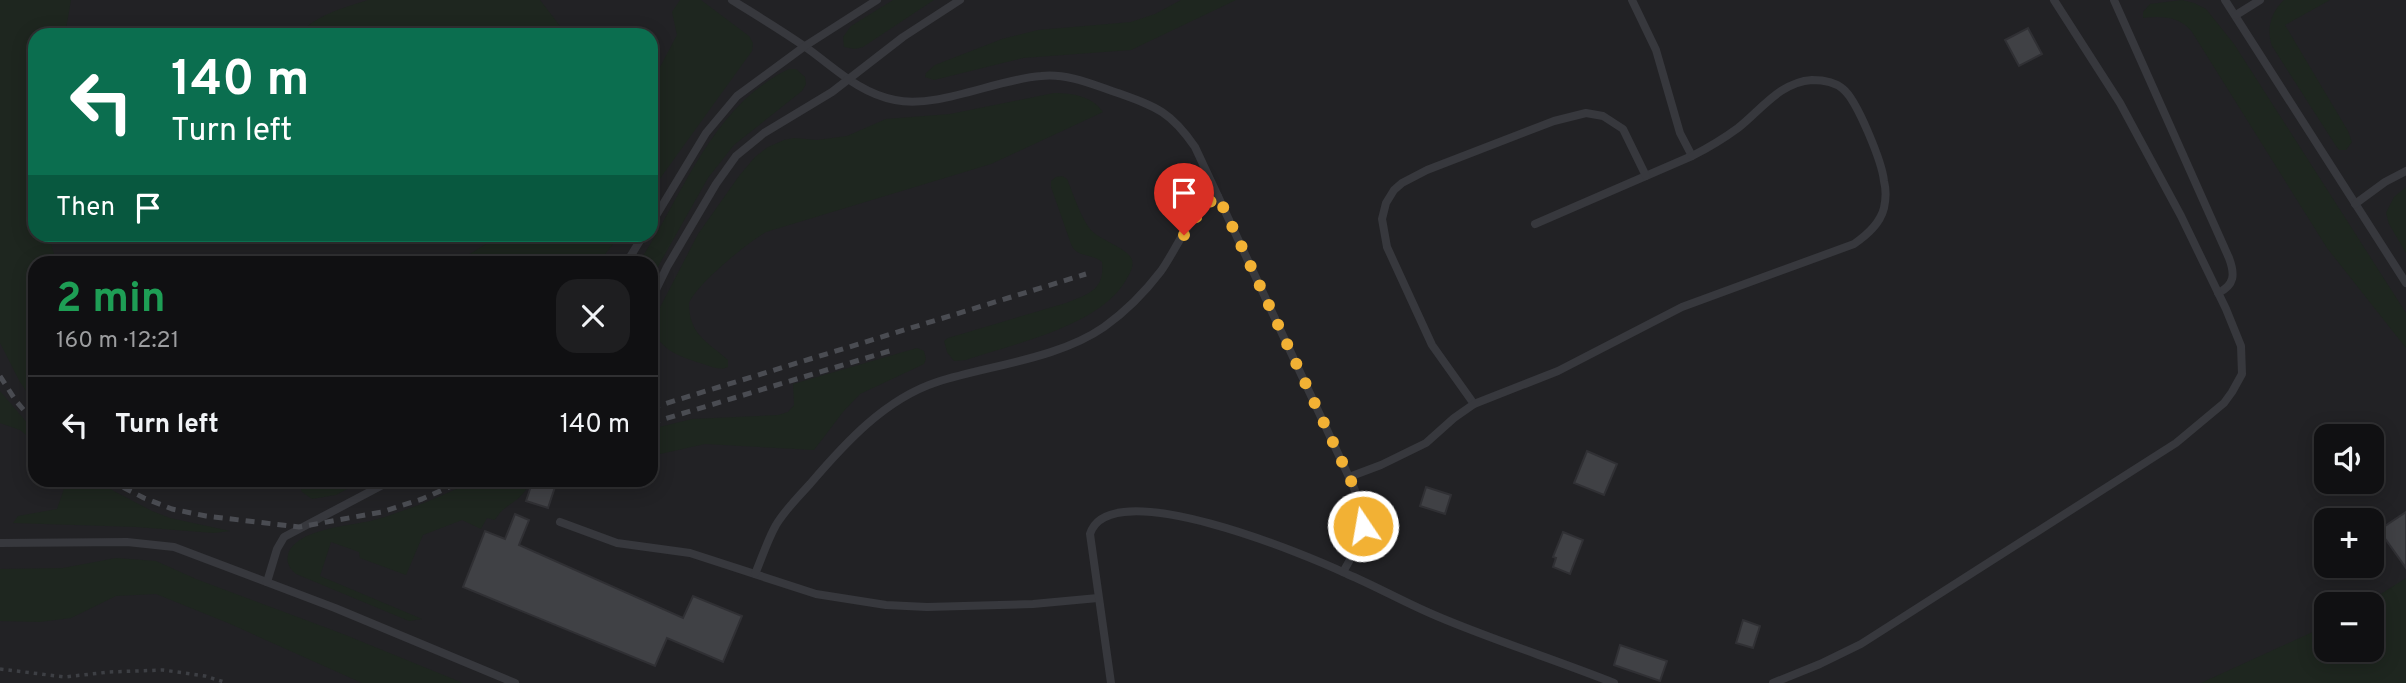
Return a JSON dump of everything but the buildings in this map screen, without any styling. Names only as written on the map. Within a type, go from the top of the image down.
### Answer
[{"type":"lane","points":[[732,0],[805,46],[849,80],[890,99],[915,102],[1042,75],[1078,79],[1158,109],[1174,119],[1195,146],[1362,508],[1363,526],[1358,545],[1343,572]]},
{"type":"lane","points":[[658,212],[697,147],[727,106],[746,88],[805,46],[877,0]]},
{"type":"lane","points":[[658,286],[716,184],[736,156],[764,133],[832,92],[903,37],[960,0]]},
{"type":"lane","points":[[1632,0],[1656,50],[1680,133],[1692,156]]},
{"type":"lane","points":[[1773,683],[1820,664],[1882,632],[2150,461],[2215,412],[2232,392],[2242,374],[2241,346],[2218,293],[2132,124],[2054,0]]},
{"type":"lane","points":[[2114,0],[2230,258],[2233,278],[2228,287],[2218,293]]},
{"type":"lane","points":[[2225,0],[2406,283]]},
{"type":"lane","points":[[2236,15],[2260,0]]},
{"type":"lane","points":[[1349,477],[1426,443],[1474,404],[1558,371],[1682,307],[1854,244],[1876,224],[1884,207],[1885,181],[1860,115],[1843,89],[1830,82],[1812,80],[1790,86],[1772,97],[1726,137],[1692,156],[1535,224]]},
{"type":"lane","points":[[1474,404],[1432,345],[1387,247],[1382,219],[1386,203],[1394,190],[1427,170],[1554,121],[1586,113],[1603,116],[1623,130],[1646,176]]},
{"type":"lane","points":[[2355,204],[2385,182],[2406,171]]},
{"type":"lane","points":[[755,574],[770,536],[786,511],[817,475],[874,418],[920,388],[1042,354],[1101,329],[1144,291],[1203,207],[1218,196]]},
{"type":"lane","points":[[267,582],[284,537],[379,487]]},
{"type":"lane","points":[[1111,683],[1089,541],[1091,528],[1100,518],[1126,510],[1186,517],[1249,537],[1343,572],[1440,618],[1614,683]]},
{"type":"lane","points":[[560,522],[617,543],[690,553],[816,594],[886,605],[927,607],[1033,604],[1098,598]]},
{"type":"lane","points":[[0,543],[127,542],[168,545],[335,608],[515,683]]},
{"type":"path","points":[[0,669],[65,677],[163,670],[205,676],[227,683]]},
{"type":"shaded area","points":[[0,0],[2406,0],[2406,683],[0,683]]},
{"type":"shaded area","points":[[0,0],[71,0],[66,28],[28,28],[28,242],[51,242],[54,256],[28,256],[28,394],[0,343]]},
{"type":"shaded area","points":[[368,0],[540,0],[562,28],[305,28],[340,9]]},
{"type":"shaded area","points":[[680,0],[701,0],[749,36],[753,43],[752,51],[658,181],[658,71],[677,35],[672,12]]},
{"type":"shaded area","points":[[893,0],[934,0],[863,47],[844,47],[843,37],[851,26]]},
{"type":"shaded area","points":[[1181,0],[1236,0],[1131,50],[1023,58],[934,80],[925,77],[935,65],[1002,39],[1038,30],[1131,22],[1155,14]]},
{"type":"shaded area","points":[[2182,0],[2206,9],[2234,44],[2406,313],[2406,348],[2327,248],[2192,32],[2182,23],[2170,18],[2143,18],[2143,12],[2150,4]]},
{"type":"shaded area","points":[[2284,0],[2330,0],[2285,25],[2348,131],[2352,142],[2346,150],[2339,150],[2336,146],[2272,46],[2271,21]]},
{"type":"shaded area","points":[[789,69],[796,69],[805,77],[806,84],[802,91],[734,145],[708,178],[658,267],[658,256],[643,256],[651,242],[658,242],[658,231],[685,182],[719,129],[739,105],[762,85]]},
{"type":"shaded area","points":[[1054,93],[1081,96],[1093,102],[1103,112],[991,164],[766,232],[712,275],[689,303],[696,330],[728,360],[728,367],[714,368],[684,357],[669,349],[658,338],[658,311],[698,234],[739,176],[755,157],[768,147],[794,138],[817,140],[847,136],[886,119],[950,114]]},
{"type":"shaded area","points":[[1062,176],[1067,179],[1089,227],[1130,256],[1132,265],[1126,280],[1114,296],[1097,310],[1076,321],[1030,340],[966,360],[954,361],[947,352],[944,341],[948,338],[1066,303],[1094,290],[1098,285],[1102,262],[1073,248],[1051,187],[1051,181]]},
{"type":"shaded area","points":[[2406,187],[2406,253],[2389,224],[2386,213],[2394,197]]},
{"type":"shaded area","points":[[489,242],[615,242],[604,256],[467,256]]},
{"type":"shaded area","points":[[917,348],[924,351],[926,359],[924,364],[860,394],[814,450],[705,444],[658,454],[658,427],[692,419],[778,415],[788,412],[794,405],[793,384]]},
{"type":"shaded area","points":[[0,391],[28,424],[28,436],[20,430],[0,423]]},
{"type":"shaded area","points":[[65,487],[106,487],[170,518],[230,531],[214,533],[136,527],[13,523],[18,516],[57,509]]},
{"type":"shaded area","points":[[300,487],[351,487],[336,495],[312,499],[302,492]]},
{"type":"shaded area","points":[[460,487],[527,487],[495,520],[487,518],[481,529],[462,520],[423,535],[406,575],[360,558],[359,552],[331,542],[320,576],[422,619],[409,621],[296,574],[289,566],[288,555],[293,546],[311,534],[370,521],[427,502]]},
{"type":"shaded area","points":[[116,558],[156,561],[463,683],[362,683],[156,594],[116,596],[71,618],[40,622],[0,621],[0,569],[63,568]]},
{"type":"shaded area","points":[[2406,578],[2406,683],[2201,683],[2314,631],[2314,662],[2384,662],[2384,592]]},
{"type":"railway","points":[[658,406],[1086,274]]},
{"type":"railway","points":[[658,421],[896,349]]},
{"type":"railway","points":[[0,376],[28,415]]},
{"type":"railway","points":[[123,487],[172,509],[206,516],[299,527],[382,512],[449,487]]},
{"type":"route","points":[[1184,235],[1208,201],[1218,196],[1359,498],[1363,526]]}]
